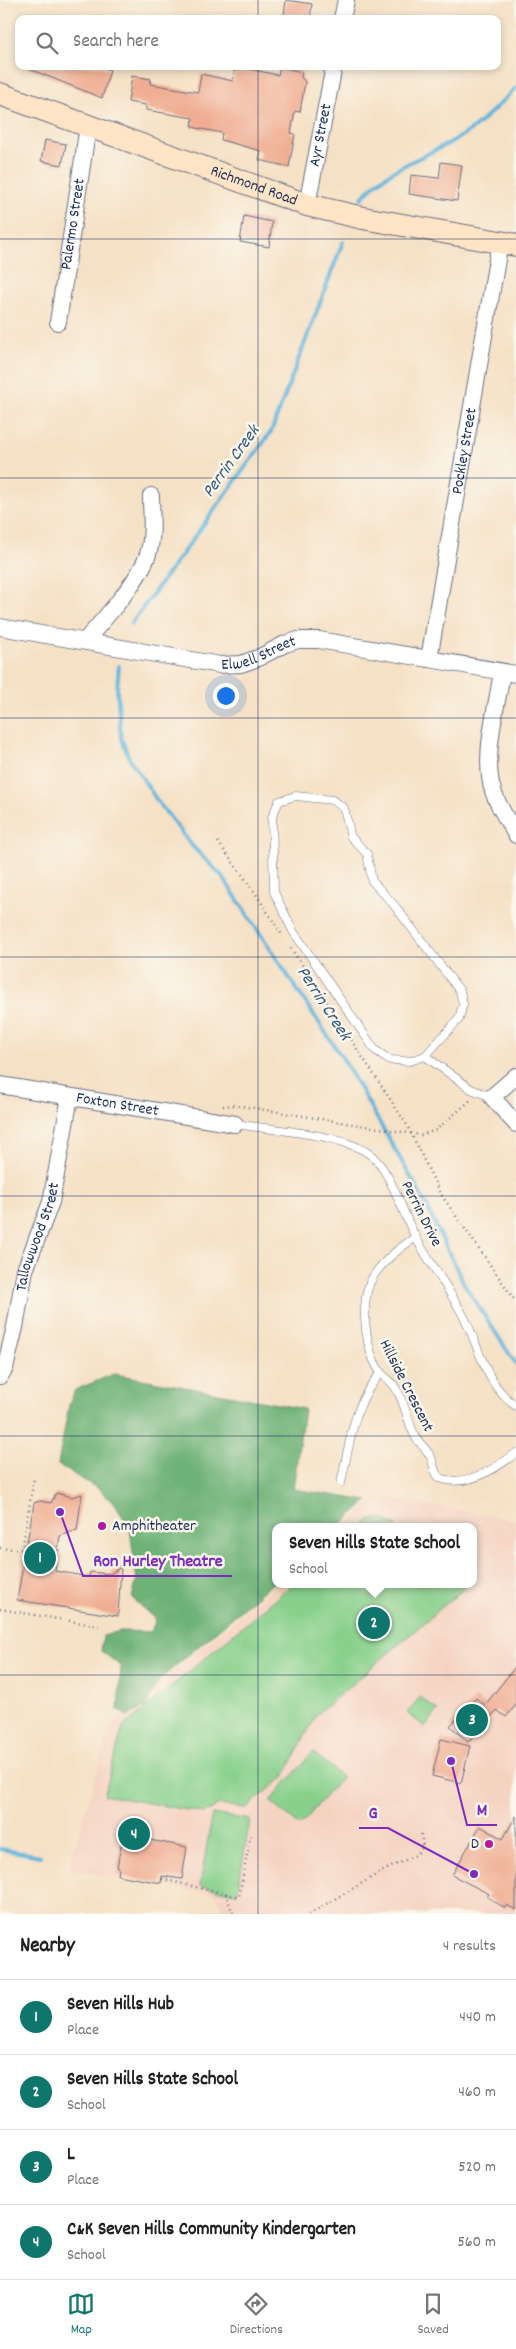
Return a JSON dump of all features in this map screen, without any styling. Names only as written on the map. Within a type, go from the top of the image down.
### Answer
[{"type":"main road","name":"Richmond Road","points":[[0,94],[307,205],[363,218],[508,244]]},
{"type":"street","points":[[343,15],[346,0]]},
{"type":"street","name":"Ayr Street","points":[[307,205],[333,70]]},
{"type":"street","name":"Palermo Street","points":[[58,322],[88,126]]},
{"type":"street","name":"Pockley Street","points":[[429,659],[508,244]]},
{"type":"street","points":[[85,641],[111,610],[144,564],[151,537],[151,496]]},
{"type":"street","name":"Elwell Street","points":[[1,632],[85,641],[220,665],[241,664],[298,640],[319,640],[509,673]]},
{"type":"street","points":[[509,673],[491,745],[489,773],[493,791],[516,835]]},
{"type":"street","points":[[516,1076],[486,1095],[516,1124]]},
{"type":"street","name":"Foxton Street","points":[[0,1085],[235,1124]]},
{"type":"street","name":"Tallowwood Street","points":[[0,1376],[5,1368],[15,1327],[25,1270],[51,1202],[70,1097]]},
{"type":"lane","points":[[296,796],[332,800],[344,808],[351,837],[367,854],[372,881],[394,905],[460,991],[463,1004],[459,1020],[425,1056],[410,1061],[390,1060],[375,1050],[293,931],[274,892],[272,817],[279,801],[296,796]]},
{"type":"lane","points":[[425,1056],[471,1089],[486,1095]]},
{"type":"lane","name":"Perrin Drive","points":[[235,1124],[334,1139],[369,1153],[382,1168],[416,1237],[466,1321],[492,1382],[500,1394],[516,1406]]},
{"type":"lane","name":"Hillside Crescent","points":[[416,1237],[390,1255],[372,1277],[363,1322],[366,1337],[381,1373],[395,1387],[415,1438],[430,1455],[435,1472],[442,1479],[463,1480],[498,1467],[516,1453]]},
{"type":"lane","points":[[341,1482],[358,1411],[368,1386],[381,1373]]},
{"type":"path","points":[[218,842],[256,894],[286,941]]},
{"type":"path","points":[[290,947],[412,1134],[440,1193],[516,1302]]},
{"type":"path","points":[[223,1106],[235,1105],[421,1135],[436,1130],[486,1095]]},
{"type":"path","points":[[0,1548],[24,1550],[34,1478]]},
{"type":"path","points":[[0,1609],[99,1626]]},
{"type":"path","points":[[309,1914],[381,1872],[416,1855],[423,1847],[421,1833]]},
{"type":"path","points":[[162,1879],[240,1897],[251,1834]]},
{"type":"path","points":[[226,1894],[233,1914]]},
{"type":"shaded area","points":[[379,1497],[516,1520],[516,1914],[226,1914],[214,1894],[69,1869],[110,1725],[272,1588],[477,1588],[477,1523],[350,1523]]},
{"type":"green space","points":[[114,1374],[304,1409],[293,1489],[368,1501],[343,1523],[272,1523],[272,1584],[159,1680],[146,1706],[128,1716],[118,1710],[121,1666],[101,1651],[103,1636],[120,1631],[151,1632],[156,1619],[132,1598],[137,1580],[130,1530],[125,1520],[113,1502],[99,1489],[58,1465],[69,1405],[75,1390]]},
{"type":"green space","points":[[382,1518],[390,1523],[366,1523],[370,1520]]},
{"type":"green space","points":[[288,1588],[464,1588],[316,1715],[284,1777],[246,1808],[219,1805],[204,1813],[104,1795],[123,1727]]},
{"type":"green space","points":[[420,1697],[438,1711],[425,1727],[407,1713]]},
{"type":"green space","points":[[313,1752],[342,1777],[300,1826],[270,1801]]},
{"type":"green space","points":[[212,1814],[250,1820],[237,1893],[200,1886]]},
{"type":"building","points":[[286,0],[312,4],[311,15],[284,15]]},
{"type":"building","points":[[32,70],[110,70],[102,98]]},
{"type":"building","points":[[234,70],[254,70],[278,75],[279,70],[302,72],[301,77],[305,82],[300,112],[295,111],[291,133],[295,134],[289,167],[259,160],[261,151],[221,140],[222,133],[192,127],[193,118],[146,110],[146,105],[128,102],[132,76],[151,79],[150,84],[198,92],[201,74],[233,81]]},
{"type":"building","points":[[45,140],[66,144],[62,165],[41,161]]},
{"type":"building","points":[[441,162],[462,165],[457,201],[409,194],[411,175],[439,178]]},
{"type":"building","points":[[244,216],[272,222],[269,247],[240,242]]},
{"type":"building","points":[[56,1493],[72,1497],[82,1494],[77,1530],[60,1536],[55,1571],[89,1577],[90,1572],[110,1574],[121,1567],[118,1616],[17,1600],[34,1503],[40,1501],[51,1503]]},
{"type":"building","points":[[516,1666],[516,1705],[506,1717],[497,1710],[468,1742],[450,1726],[476,1698],[485,1705]]},
{"type":"building","points":[[441,1739],[470,1746],[461,1783],[432,1776]]},
{"type":"building","points":[[516,1816],[516,1910],[507,1905],[505,1908],[487,1897],[489,1894],[452,1875],[480,1826],[503,1839]]},
{"type":"building","points":[[123,1835],[187,1847],[182,1879],[162,1876],[161,1883],[118,1875],[119,1868],[117,1867]]},
{"type":"waterway","name":"Perrin Creek","points":[[361,199],[372,187],[398,168],[457,139],[471,130],[516,88]]},
{"type":"waterway","name":"Perrin Creek","points":[[131,624],[271,432],[343,242]]},
{"type":"waterway","name":"Perrin Creek","points":[[119,666],[117,690],[121,737],[129,758],[158,802],[193,847],[222,876],[343,1059],[421,1195],[464,1284],[516,1364]]},
{"type":"waterway","points":[[0,1849],[40,1856]]},
{"type":"place","name":"Ron Hurley Theatre","points":[[60,1512]]},
{"type":"place","name":"Amphitheater","points":[[102,1526]]},
{"type":"place","name":"Seven Hills Hub","points":[[40,1558]]},
{"type":"place","name":"Seven Hills State School","points":[[374,1623]]},
{"type":"place","name":"L","points":[[472,1720]]},
{"type":"place","name":"M","points":[[451,1761]]},
{"type":"place","name":"C&K Seven Hills Community Kindergarten","points":[[134,1834]]},
{"type":"place","name":"D","points":[[489,1844]]},
{"type":"place","name":"G","points":[[474,1874]]}]
